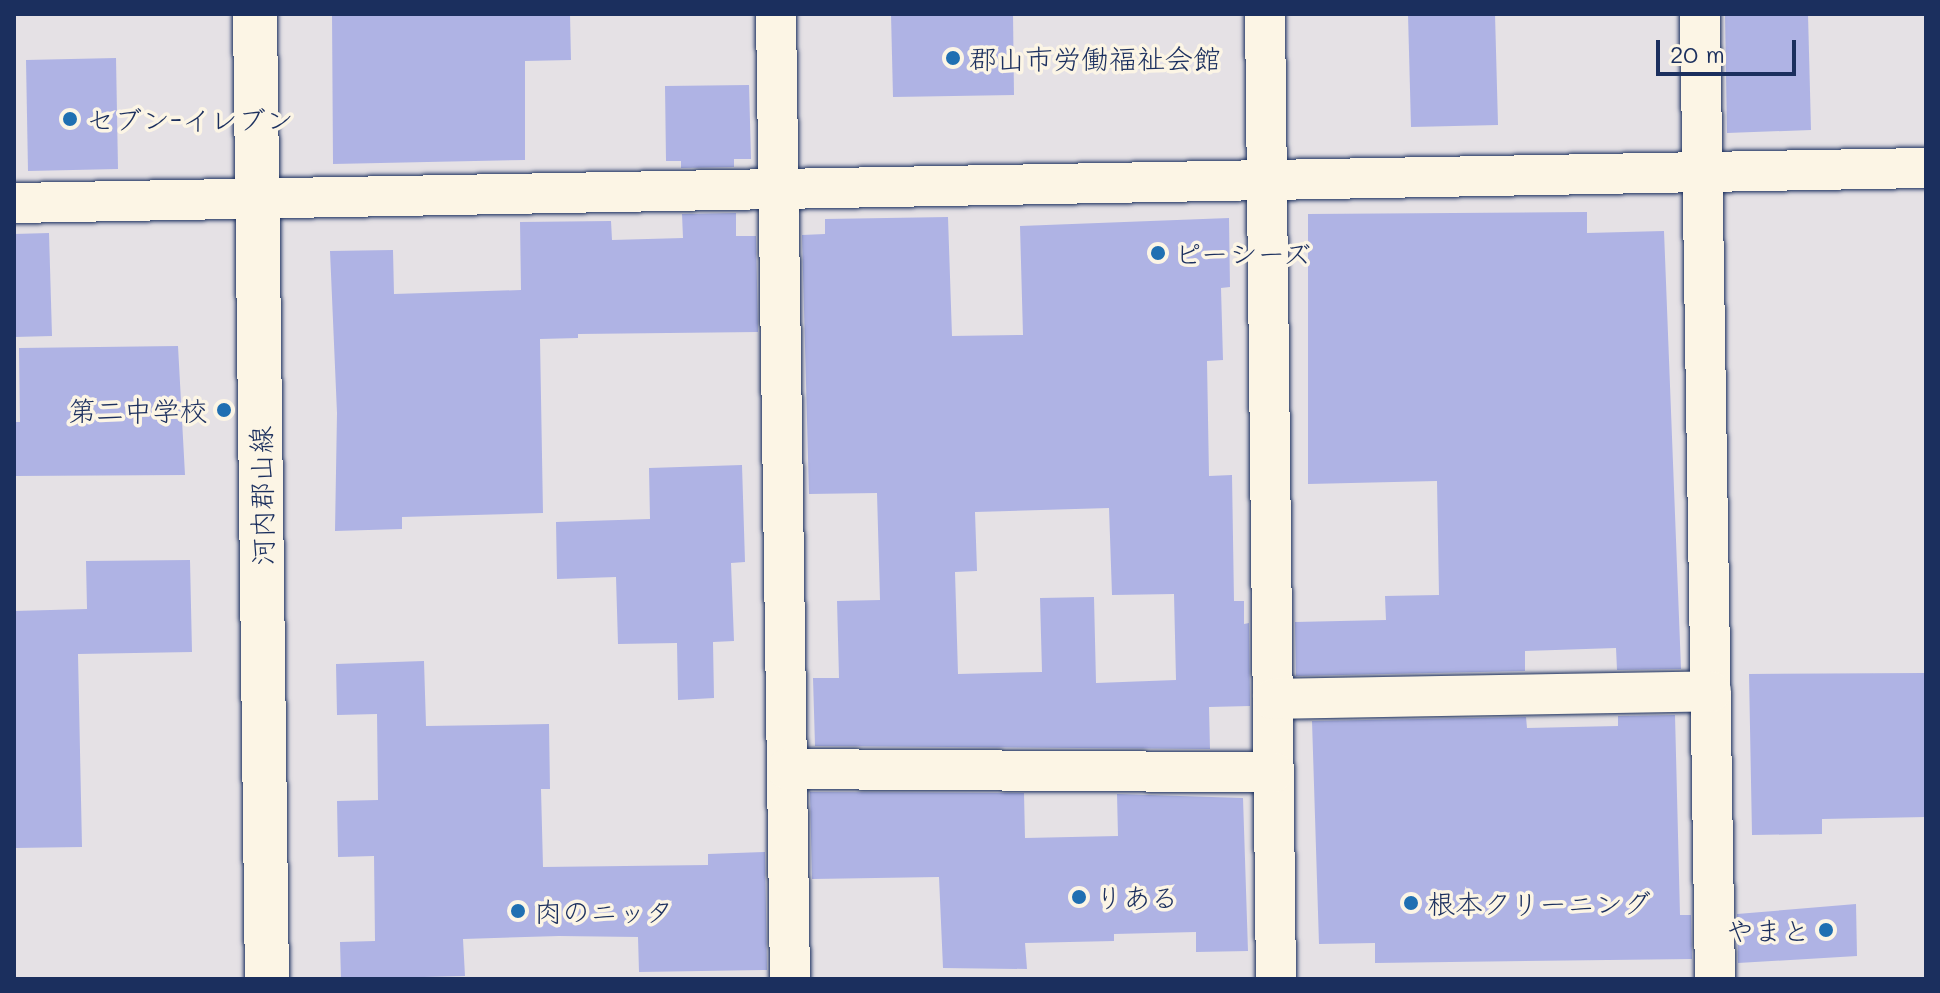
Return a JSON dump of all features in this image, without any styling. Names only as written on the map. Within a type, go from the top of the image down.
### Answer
[{"type":"main road","name":"河内郡山線","points":[[255,14],[267,979]]},
{"type":"street","points":[[776,14],[790,979]]},
{"type":"street","points":[[1265,14],[1276,979]]},
{"type":"street","points":[[1700,14],[1715,979]]},
{"type":"street","points":[[14,203],[777,190],[1267,176],[1926,168]]},
{"type":"street","points":[[1273,699],[1711,691]]},
{"type":"street","points":[[787,769],[1273,772]]},
{"type":"building","points":[[332,14],[570,14],[571,60],[525,61],[525,160],[333,164]]},
{"type":"building","name":"郡山市労働福祉会館","points":[[891,14],[1013,14],[1014,95],[893,97]]},
{"type":"building","points":[[1408,14],[1495,14],[1498,125],[1411,127]]},
{"type":"building","points":[[1725,14],[1808,14],[1811,130],[1727,133]]},
{"type":"building","points":[[116,58],[118,169],[28,171],[26,60]]},
{"type":"building","points":[[749,85],[751,159],[734,159],[734,167],[681,168],[681,161],[666,161],[665,86]]},
{"type":"building","points":[[1587,212],[1587,233],[1664,231],[1681,669],[1617,670],[1616,648],[1525,651],[1525,671],[1296,676],[1295,622],[1386,620],[1385,596],[1439,595],[1437,481],[1308,484],[1308,214]]},
{"type":"building","points":[[736,213],[736,236],[756,236],[758,332],[578,334],[578,338],[540,339],[543,513],[402,517],[402,529],[335,531],[337,413],[330,251],[393,250],[394,294],[521,290],[520,222],[611,221],[612,240],[683,238],[682,214]]},
{"type":"building","points":[[948,217],[952,336],[1023,335],[1020,226],[1229,218],[1230,287],[1221,288],[1223,360],[1207,361],[1209,476],[1232,475],[1234,601],[1244,601],[1244,624],[1249,623],[1250,706],[1209,707],[1210,749],[815,746],[813,678],[839,678],[837,601],[880,600],[877,493],[809,494],[802,235],[825,234],[825,219]],"holes":[[[1109,508],[1112,595],[1174,594],[1176,680],[1096,683],[1094,597],[1040,598],[1042,672],[958,674],[955,572],[977,571],[975,512]]]},
{"type":"building","points":[[49,233],[52,336],[14,337],[14,234]]},
{"type":"building","points":[[178,346],[185,475],[14,476],[14,422],[20,422],[19,348]]},
{"type":"building","points":[[742,465],[745,562],[731,563],[734,641],[713,642],[714,698],[678,700],[677,643],[618,644],[616,577],[557,579],[556,522],[650,519],[649,468]]},
{"type":"building","points":[[190,560],[192,652],[78,654],[82,847],[14,848],[14,611],[87,609],[86,561]]},
{"type":"building","points":[[424,661],[426,726],[549,724],[550,789],[541,789],[543,867],[708,865],[708,854],[765,852],[767,970],[639,972],[638,937],[559,936],[463,939],[465,976],[341,979],[340,942],[375,941],[374,856],[338,857],[337,801],[378,800],[377,714],[337,715],[336,664]]},
{"type":"building","points":[[1924,673],[1926,817],[1822,819],[1822,834],[1752,835],[1749,674]]},
{"type":"building","points":[[1675,715],[1680,915],[1691,915],[1692,959],[1375,963],[1375,943],[1319,944],[1312,721],[1526,717],[1527,728],[1618,726],[1618,716]]},
{"type":"building","points":[[810,792],[1024,793],[1025,838],[1118,836],[1117,794],[1243,798],[1248,951],[1196,952],[1196,932],[1114,934],[1114,941],[1025,943],[1027,969],[943,968],[939,877],[812,879]]},
{"type":"building","points":[[1856,904],[1857,956],[1738,963],[1737,914]]},
{"type":"place","name":"郡山市労働福祉会館","points":[[953,58]]},
{"type":"place","name":"セブン-イレブン","points":[[70,119]]},
{"type":"place","name":"ピーシーズ","points":[[1158,253]]},
{"type":"place","name":"第二中学校","points":[[224,410]]},
{"type":"place","name":"りある","points":[[1079,897]]},
{"type":"place","name":"根本クリーニング","points":[[1411,903]]},
{"type":"place","name":"肉のニッタ","points":[[518,911]]},
{"type":"place","name":"やまと","points":[[1826,930]]}]
